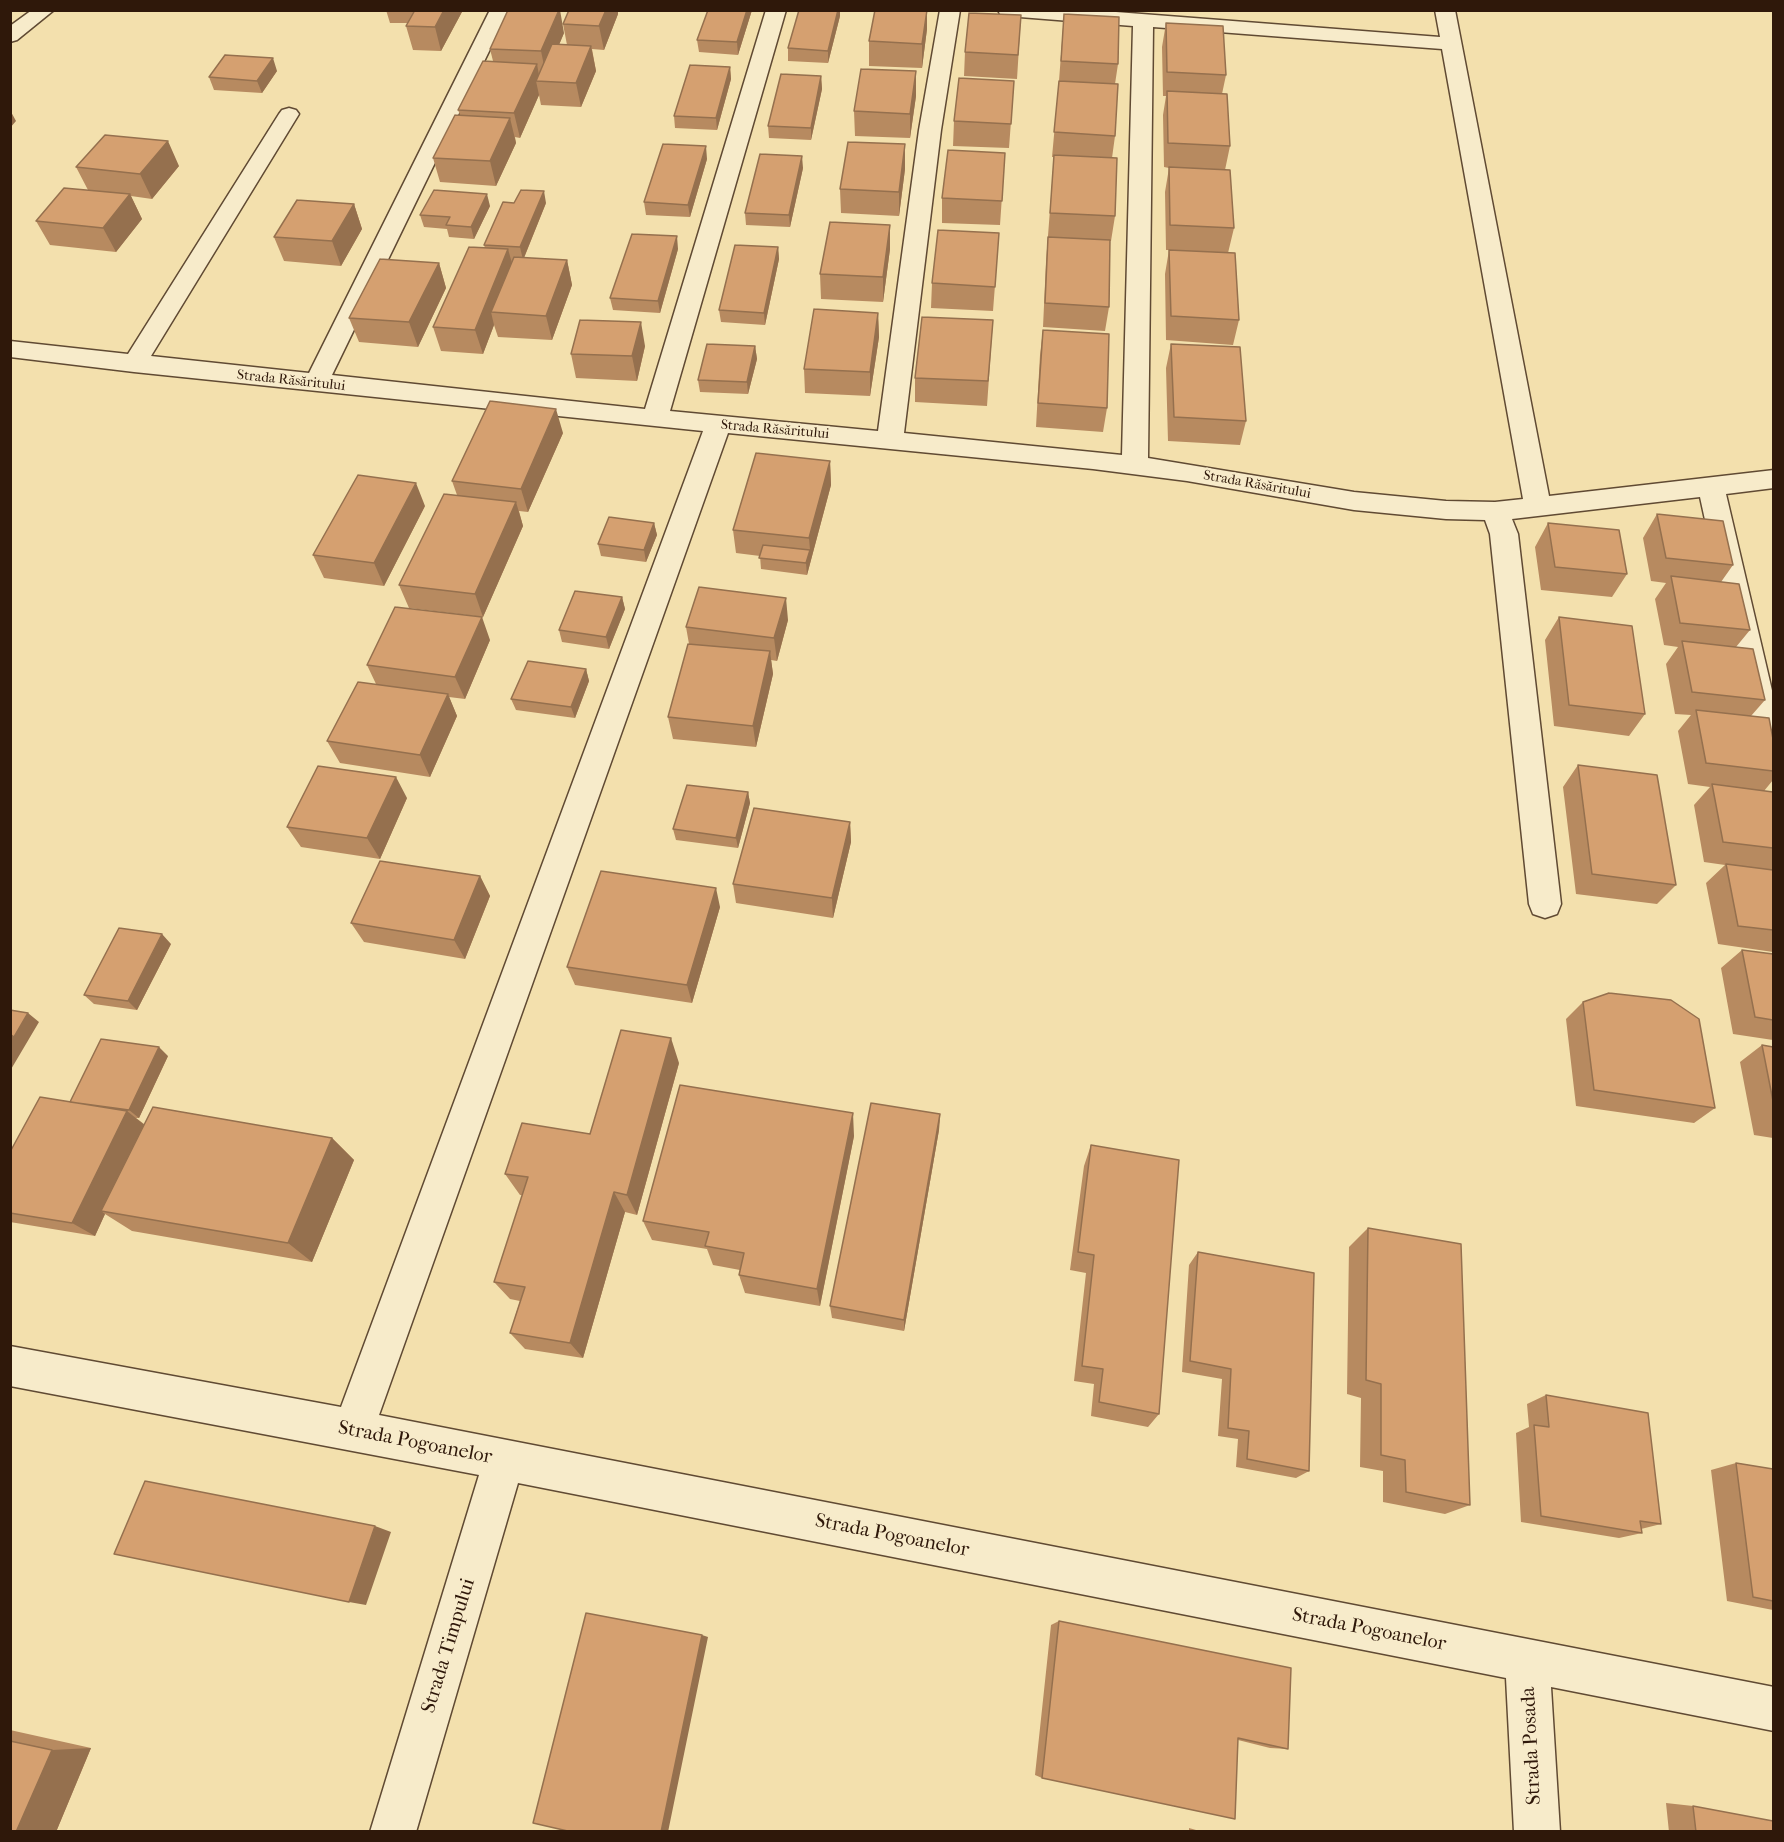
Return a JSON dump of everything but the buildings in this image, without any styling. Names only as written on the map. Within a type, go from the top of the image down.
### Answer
[{"type":"street","points":[[10,36],[45,10]]},
{"type":"street","points":[[316,383],[500,10]]},
{"type":"street","points":[[655,418],[776,10]]},
{"type":"street","points":[[890,441],[930,130],[950,10]]},
{"type":"street","points":[[1007,10],[1450,44]]},
{"type":"street","points":[[1445,10],[1538,507]]},
{"type":"street","points":[[1135,465],[1143,22]]},
{"type":"street","points":[[134,364],[288,114]]},
{"type":"street","name":"Strada Răsăritului","points":[[10,349],[718,425],[1135,465],[1354,501],[1446,510],[1495,511],[1538,507],[1773,479]]},
{"type":"street","points":[[353,1430],[718,425]]},
{"type":"street","points":[[1711,487],[1773,767]]},
{"type":"street","points":[[1495,511],[1504,534],[1545,904]]},
{"type":"street","name":"Strada Pogoanelor","points":[[10,1366],[353,1430],[1773,1709]]},
{"type":"street","name":"Strada Timpului","points":[[393,1832],[504,1460]]},
{"type":"street","name":"Strada Posada","points":[[1527,1660],[1537,1832]]}]
